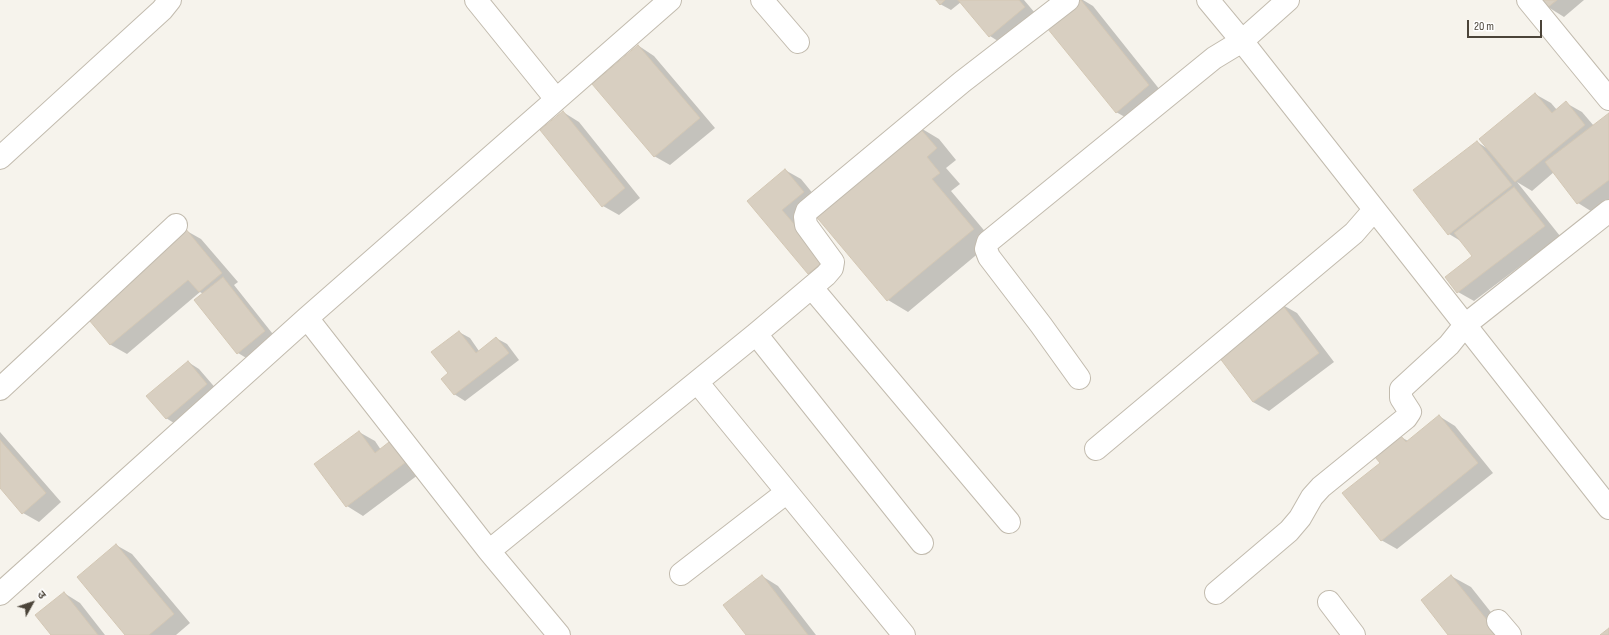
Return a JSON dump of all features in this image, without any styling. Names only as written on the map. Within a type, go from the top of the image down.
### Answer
[{"type":"street","points":[[0,158],[162,10],[170,0]]},
{"type":"street","points":[[476,0],[556,99]]},
{"type":"street","points":[[762,0],[798,42]]},
{"type":"street","points":[[489,551],[756,334],[826,275],[832,268],[833,262],[806,225],[804,217],[807,211],[962,82],[1068,0]]},
{"type":"street","points":[[1208,0],[1242,41],[1465,325],[1606,500]]},
{"type":"street","points":[[1079,378],[989,257],[986,249],[988,242],[1214,58],[1242,41],[1288,0]]},
{"type":"street","points":[[1528,0],[1609,99]]},
{"type":"street","points":[[0,594],[662,3]]},
{"type":"street","points":[[1096,449],[1354,233],[1374,210]]},
{"type":"street","points":[[1216,593],[1289,531],[1300,518],[1312,497],[1321,487],[1406,418],[1410,412],[1401,398],[1401,389],[1449,346],[1465,325],[1609,211]]},
{"type":"street","points":[[0,389],[176,225]]},
{"type":"street","points":[[812,288],[1009,522]]},
{"type":"street","points":[[308,318],[489,551],[559,635]]},
{"type":"street","points":[[756,334],[922,543]]},
{"type":"street","points":[[697,382],[904,635]]},
{"type":"street","points":[[681,574],[787,492]]},
{"type":"street","points":[[1329,602],[1354,635]]},
{"type":"building","points":[[936,0],[945,0],[940,5]]},
{"type":"building","points":[[958,0],[1019,0],[1025,7],[989,37]]},
{"type":"building","points":[[1072,0],[1081,0],[1149,85],[1116,113],[1043,23]]},
{"type":"building","points":[[1541,0],[1557,0],[1547,8]]},
{"type":"building","points":[[638,45],[700,118],[654,157],[592,84]]},
{"type":"building","points":[[1535,93],[1552,113],[1566,101],[1585,125],[1515,182],[1479,139]]},
{"type":"building","points":[[563,111],[625,188],[602,207],[540,130]]},
{"type":"building","points":[[1609,113],[1609,180],[1577,204],[1545,162]]},
{"type":"building","points":[[918,126],[937,148],[927,157],[940,173],[932,179],[974,229],[887,301],[814,214]]},
{"type":"building","points":[[1477,141],[1512,185],[1448,235],[1413,190]]},
{"type":"building","points":[[785,169],[804,192],[782,210],[825,260],[808,274],[747,201]]},
{"type":"building","points":[[1514,187],[1545,226],[1457,293],[1445,277],[1472,256],[1454,233]]},
{"type":"building","points":[[185,228],[222,273],[199,292],[188,280],[110,345],[84,314]]},
{"type":"building","points":[[223,277],[265,331],[237,354],[194,300]]},
{"type":"building","points":[[1281,303],[1319,353],[1253,402],[1216,353]]},
{"type":"building","points":[[459,331],[476,353],[496,337],[509,353],[454,395],[441,379],[448,373],[431,352]]},
{"type":"building","points":[[188,361],[207,384],[166,419],[146,396]]},
{"type":"building","points":[[1439,415],[1478,463],[1381,541],[1342,493],[1380,463],[1375,457],[1401,436],[1406,442]]},
{"type":"building","points":[[359,431],[375,453],[398,435],[414,456],[346,507],[314,464]]},
{"type":"building","points":[[0,440],[46,493],[22,514],[0,488]]},
{"type":"building","points":[[116,544],[174,614],[149,635],[125,635],[77,577]]},
{"type":"building","points":[[762,575],[808,635],[746,635],[723,605]]},
{"type":"building","points":[[1451,575],[1499,635],[1448,635],[1421,600]]},
{"type":"building","points":[[64,592],[98,635],[51,635],[35,615]]},
{"type":"building","points":[[1609,628],[1609,635],[1600,635]]}]
